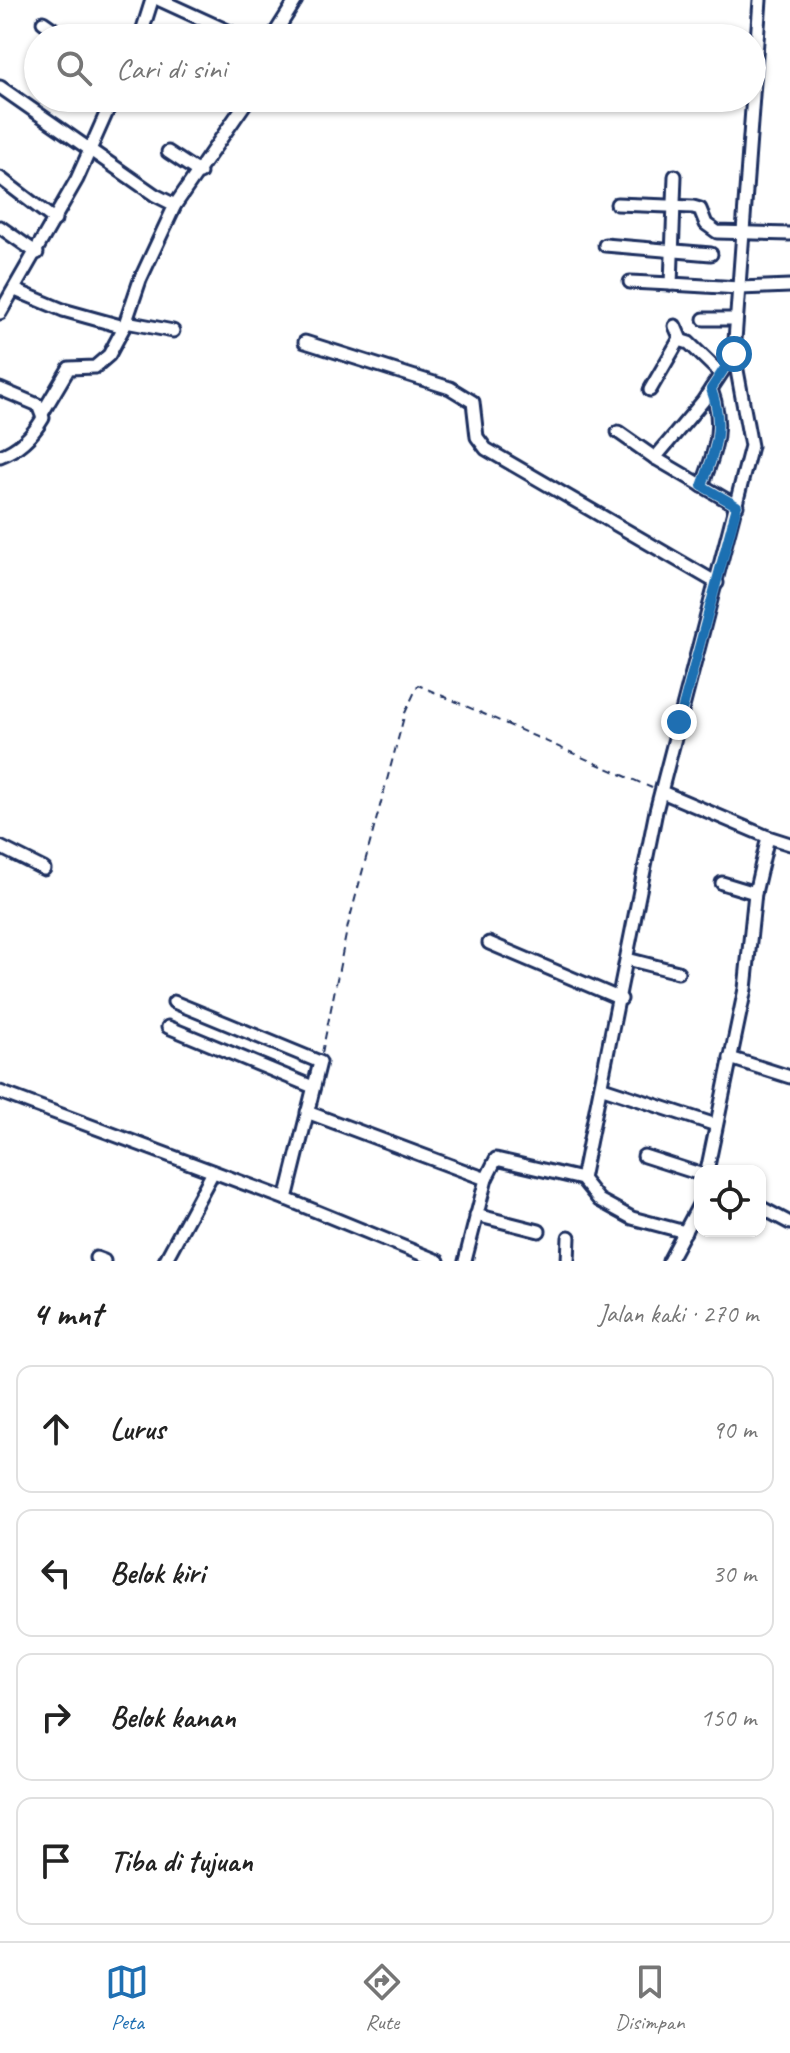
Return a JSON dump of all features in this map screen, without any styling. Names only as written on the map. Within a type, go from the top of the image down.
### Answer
[{"type":"street","points":[[144,24],[152,0]]},
{"type":"street","points":[[160,0],[212,24]]},
{"type":"street","points":[[281,24],[296,0]]},
{"type":"street","points":[[758,24],[760,0]]},
{"type":"street","points":[[0,87],[24,104]]},
{"type":"street","points":[[35,112],[175,205]]},
{"type":"street","points":[[0,313],[55,220],[106,112]]},
{"type":"street","points":[[0,456],[14,450],[35,432],[69,368],[103,363],[125,324],[140,280],[175,205],[240,112]]},
{"type":"street","points":[[582,1179],[662,792],[737,506],[751,436],[734,354],[751,112]]},
{"type":"street","points":[[168,152],[200,173]]},
{"type":"street","points":[[671,284],[675,176]]},
{"type":"street","points":[[0,178],[55,220]]},
{"type":"street","points":[[617,204],[700,209],[711,230],[742,234],[790,234]]},
{"type":"street","points":[[0,227],[37,253]]},
{"type":"street","points":[[605,245],[711,254]]},
{"type":"street","points":[[630,282],[739,288],[790,286]]},
{"type":"street","points":[[8,295],[125,324],[173,331]]},
{"type":"street","points":[[704,319],[735,319]]},
{"type":"street","points":[[675,326],[681,340],[689,343],[720,373]]},
{"type":"street","points":[[650,390],[675,343],[681,340]]},
{"type":"street","points":[[305,342],[450,388],[473,402],[477,437],[486,449],[717,583]]},
{"type":"street","points":[[655,458],[711,389],[734,354]]},
{"type":"street","points":[[0,389],[38,405],[43,412]]},
{"type":"street","points":[[702,486],[719,440],[717,406],[711,389]]},
{"type":"street","points":[[618,432],[655,458],[737,506]]},
{"type":"street","points":[[662,792],[790,844]]},
{"type":"street","points":[[708,1165],[751,949],[755,893],[768,837]]},
{"type":"street","points":[[0,847],[44,869]]},
{"type":"street","points":[[722,883],[755,893]]},
{"type":"street","points":[[489,943],[621,999]]},
{"type":"street","points":[[627,959],[678,972]]},
{"type":"street","points":[[174,1002],[320,1062],[286,1199]]},
{"type":"street","points":[[168,1027],[313,1087]]},
{"type":"street","points":[[730,1058],[790,1077]]},
{"type":"street","points":[[603,1088],[716,1125]]},
{"type":"street","points":[[0,1092],[286,1199],[438,1261]]},
{"type":"street","points":[[307,1112],[486,1179]]},
{"type":"street","points":[[644,1156],[694,1172]]},
{"type":"street","points":[[465,1261],[486,1179],[496,1159],[582,1179],[599,1200],[632,1218],[685,1232]]},
{"type":"street","points":[[165,1261],[213,1172]]},
{"type":"street","points":[[766,1210],[790,1223]]},
{"type":"street","points":[[476,1215],[539,1231]]},
{"type":"street","points":[[669,1261],[694,1215]]},
{"type":"street","points":[[568,1261],[569,1237]]},
{"type":"path","points":[[320,1062],[348,925],[415,687],[423,686],[662,792]]},
{"type":"route","points":[[679,722],[737,506],[702,486],[719,440],[717,406],[711,389],[734,354]]}]
